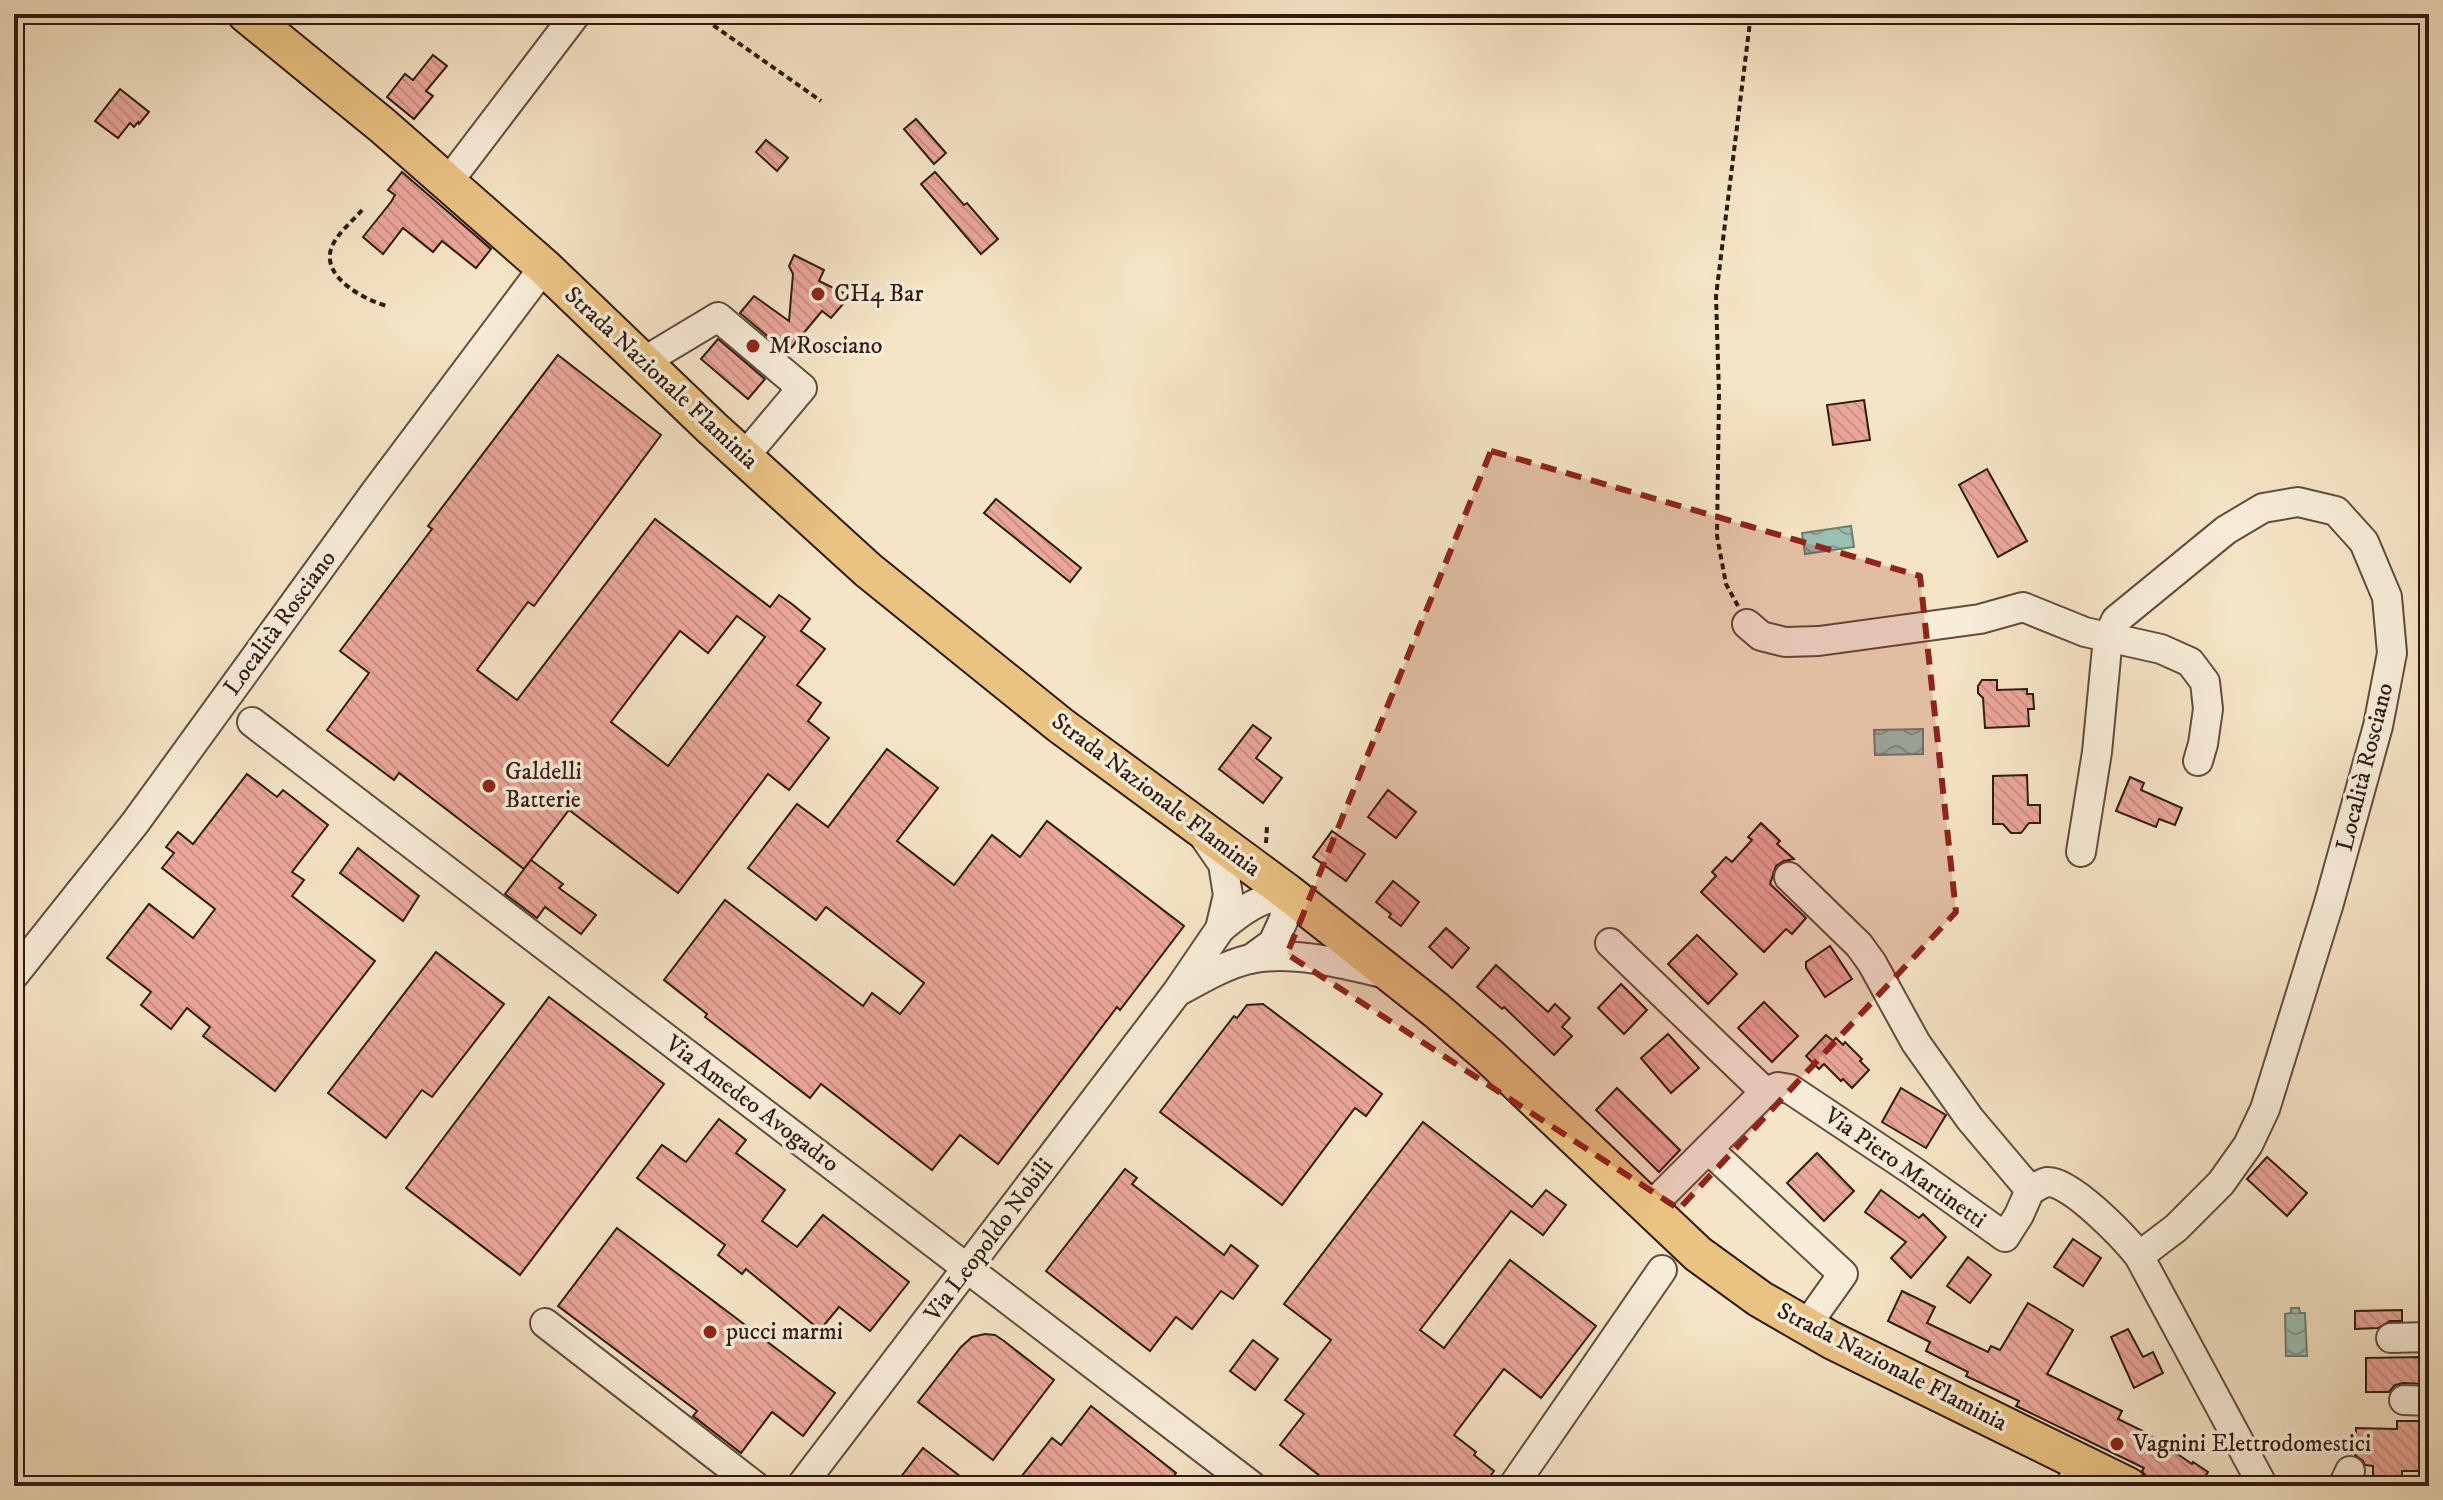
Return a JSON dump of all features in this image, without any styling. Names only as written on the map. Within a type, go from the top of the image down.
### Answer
[{"type":"main road","name":"Strada Nazionale Flaminia","points":[[246,14],[383,126],[544,267],[868,570],[1060,725],[1287,892],[1394,976],[1489,1056],[1698,1254],[1760,1299],[1806,1326],[2076,1474],[2128,1486]]},
{"type":"street","points":[[448,182],[576,14]]},
{"type":"street","name":"Località Rosciano","points":[[14,975],[135,823],[376,491],[544,267]]},
{"type":"street","points":[[643,362],[718,317],[802,388],[744,457]]},
{"type":"street","name":"Località Rosciano","points":[[2108,637],[2116,620],[2226,530],[2263,508],[2298,502],[2336,511],[2364,542],[2387,597],[2392,653],[2378,726],[2341,859],[2265,1109],[2248,1145],[2221,1183],[2176,1228],[2139,1256]]},
{"type":"street","points":[[1747,624],[1761,636],[1785,642],[1819,641],[1980,619],[2023,607],[2085,632],[2161,649],[2190,662],[2205,682],[2208,709],[2198,761]]},
{"type":"street","points":[[2081,852],[2097,752],[2108,637]]},
{"type":"street","name":"Via Amedeo Avogadro","points":[[252,722],[1252,1486]]},
{"type":"street","name":"Via Leopoldo Nobili","points":[[1199,827],[1223,864],[1228,895],[1220,929]]},
{"type":"street","points":[[1789,877],[1859,945],[1916,1043],[1970,1119],[2030,1190],[2046,1182],[2063,1185],[2123,1236],[2139,1256],[2263,1486]]},
{"type":"street","name":"Via Leopoldo Nobili","points":[[801,1486],[1177,992],[1220,929],[1241,911],[1287,892],[1284,919],[1273,943],[1251,959],[1214,972],[1177,992]]},
{"type":"street","points":[[1610,943],[1765,1092],[1648,1209]]},
{"type":"street","name":"Via Leopoldo Nobili","points":[[1251,959],[1297,957],[1347,964],[1394,976]]},
{"type":"street","name":"Via Piero Martinetti","points":[[1765,1092],[1778,1087],[1790,1089],[2005,1237],[2030,1190]]},
{"type":"street","points":[[1708,1149],[1843,1274],[1806,1326]]},
{"type":"street","points":[[1513,1486],[1662,1270]]},
{"type":"street","points":[[545,1323],[755,1486]]},
{"type":"street","points":[[2391,1338],[2429,1337]]},
{"type":"path","points":[[697,14],[821,101]]},
{"type":"path","points":[[1747,624],[1726,584],[1717,536],[1719,394],[1716,296],[1751,14]]},
{"type":"path","points":[[362,210],[336,240],[330,252],[330,263],[336,276],[367,300],[387,306]]},
{"type":"highlighted area","points":[[1491,451],[1920,576],[1956,912],[1679,1209],[1287,954]]},
{"type":"water","points":[[1851,526],[1854,547],[1805,554],[1802,533]]},
{"type":"water","points":[[1923,729],[1923,754],[1875,755],[1874,730]]},
{"type":"water","points":[[2291,1308],[2299,1308],[2300,1313],[2305,1313],[2307,1356],[2286,1356],[2285,1314],[2291,1313]]},
{"type":"building","points":[[433,55],[447,66],[426,91],[433,96],[414,119],[387,97],[405,74],[413,80]]},
{"type":"building","points":[[120,89],[149,112],[134,127],[130,123],[118,138],[95,121]]},
{"type":"building","points":[[916,119],[946,153],[934,164],[904,129]]},
{"type":"building","points":[[766,140],[788,158],[777,171],[756,152]]},
{"type":"building","points":[[402,172],[491,249],[476,268],[442,241],[433,252],[403,228],[383,254],[363,237],[391,202],[395,195],[388,190]]},
{"type":"building","points":[[935,172],[998,239],[981,254],[921,184]]},
{"type":"building","points":[[794,255],[824,270],[819,281],[850,296],[831,318],[822,311],[787,353],[740,313],[754,296],[789,321],[793,274],[789,266]]},
{"type":"building","points":[[718,339],[765,379],[748,399],[701,359]]},
{"type":"building","points":[[558,355],[661,435],[534,606],[528,602],[477,670],[517,700],[655,519],[770,607],[779,595],[810,619],[801,631],[825,649],[797,685],[821,703],[808,721],[829,738],[789,790],[768,774],[678,893],[569,810],[524,869],[399,773],[394,780],[327,730],[369,673],[340,651],[432,529],[428,526]],"holes":[[[737,616],[765,637],[668,766],[611,722],[680,631],[708,653]]]},
{"type":"building","points":[[1864,400],[1870,440],[1833,445],[1827,405]]},
{"type":"building","points":[[1987,469],[2027,541],[1998,557],[1959,485]]},
{"type":"building","points":[[996,499],[1081,568],[1070,582],[984,513]]},
{"type":"building","points":[[1982,680],[1997,680],[1997,690],[2027,689],[2027,694],[2033,694],[2034,709],[2028,709],[2029,726],[1985,728],[1983,698],[1978,693]]},
{"type":"building","points":[[1253,725],[1271,738],[1256,758],[1282,778],[1263,803],[1219,769]]},
{"type":"building","points":[[887,749],[938,788],[897,841],[954,885],[992,835],[1020,857],[1047,821],[1184,926],[1120,1010],[1117,1007],[998,1164],[960,1135],[932,1170],[821,1084],[810,1098],[705,1017],[707,1014],[664,980],[725,900],[863,1006],[872,993],[900,1014],[924,983],[826,907],[816,920],[748,868],[797,804],[828,827]]},
{"type":"building","points":[[247,774],[277,797],[283,790],[328,825],[292,872],[304,880],[292,896],[375,961],[275,1091],[203,1036],[210,1027],[187,1008],[171,1029],[141,1005],[151,992],[107,958],[149,904],[193,938],[215,909],[162,868],[174,853],[166,847],[178,832],[193,844]]},
{"type":"building","points":[[2027,775],[2028,805],[2040,805],[2040,823],[2029,823],[2021,833],[2011,833],[2003,824],[1993,824],[1993,776]]},
{"type":"building","points":[[2130,777],[2144,783],[2141,790],[2182,808],[2175,825],[2159,819],[2156,827],[2116,811]]},
{"type":"building","points":[[1388,790],[1416,812],[1396,838],[1368,817]]},
{"type":"building","points":[[1761,823],[1794,859],[1776,866],[1770,884],[1806,918],[1792,934],[1786,929],[1764,952],[1701,892],[1716,876],[1712,872],[1726,857],[1732,862],[1752,840],[1748,837]]},
{"type":"building","points":[[1332,831],[1365,854],[1346,881],[1313,857]]},
{"type":"building","points":[[358,848],[419,896],[403,921],[340,873]]},
{"type":"building","points":[[531,860],[563,884],[559,888],[596,915],[581,934],[545,907],[537,918],[505,894]]},
{"type":"building","points":[[1393,881],[1419,902],[1401,926],[1376,902]]},
{"type":"building","points":[[1446,928],[1469,948],[1452,968],[1429,947]]},
{"type":"building","points":[[1697,935],[1737,974],[1708,1004],[1668,964]]},
{"type":"building","points":[[1830,946],[1852,979],[1825,997],[1806,968],[1806,962]]},
{"type":"building","points":[[436,952],[504,1004],[432,1097],[422,1090],[386,1138],[328,1093]]},
{"type":"building","points":[[1496,965],[1548,1012],[1555,1004],[1570,1018],[1562,1027],[1572,1036],[1554,1055],[1504,1007],[1502,1009],[1477,987]]},
{"type":"building","points":[[1621,984],[1647,1010],[1624,1034],[1598,1008]]},
{"type":"building","points":[[549,997],[664,1084],[520,1275],[406,1188]]},
{"type":"building","points":[[1764,1002],[1798,1036],[1772,1062],[1738,1028]]},
{"type":"building","points":[[1263,1004],[1382,1094],[1366,1116],[1355,1108],[1282,1205],[1160,1112],[1234,1016],[1237,1018],[1247,1005]]},
{"type":"building","points":[[1668,1034],[1699,1068],[1671,1093],[1641,1058]]},
{"type":"building","points":[[1826,1035],[1833,1041],[1836,1038],[1843,1045],[1845,1042],[1869,1070],[1852,1088],[1824,1064],[1819,1069],[1806,1056]]},
{"type":"building","points":[[1617,1088],[1680,1150],[1659,1172],[1596,1110]]},
{"type":"building","points":[[1901,1088],[1946,1115],[1926,1148],[1882,1122]]},
{"type":"building","points":[[719,1119],[746,1140],[736,1153],[785,1190],[762,1221],[797,1247],[823,1215],[909,1282],[870,1331],[839,1307],[820,1330],[746,1269],[742,1274],[718,1255],[725,1245],[637,1178],[662,1145],[686,1162]]},
{"type":"building","points":[[1423,1122],[1532,1207],[1546,1190],[1566,1205],[1543,1235],[1511,1211],[1420,1330],[1444,1348],[1510,1260],[1596,1326],[1541,1398],[1504,1369],[1454,1435],[1494,1471],[1483,1486],[1333,1486],[1280,1445],[1304,1414],[1285,1400],[1331,1340],[1284,1304]]},
{"type":"building","points":[[1817,1153],[1854,1191],[1824,1221],[1787,1183]]},
{"type":"building","points":[[2267,1157],[2307,1193],[2287,1216],[2247,1179]]},
{"type":"building","points":[[1125,1169],[1137,1178],[1132,1184],[1224,1255],[1231,1245],[1258,1266],[1233,1299],[1221,1291],[1192,1329],[1176,1317],[1150,1351],[1046,1271]]},
{"type":"building","points":[[1881,1190],[1919,1218],[1923,1214],[1946,1237],[1911,1278],[1891,1258],[1906,1242],[1865,1212]]},
{"type":"building","points":[[617,1228],[835,1393],[803,1436],[772,1412],[741,1453],[693,1416],[697,1411],[558,1306]]},
{"type":"building","points":[[2073,1239],[2101,1258],[2083,1286],[2054,1267]]},
{"type":"building","points":[[1968,1257],[1991,1275],[1970,1303],[1947,1286]]},
{"type":"building","points":[[1902,1291],[1935,1307],[1927,1323],[1988,1352],[1991,1346],[2000,1350],[2028,1303],[2073,1330],[2047,1374],[2122,1411],[2118,1419],[2147,1433],[2208,1472],[2199,1486],[2158,1486],[2147,1478],[2142,1471],[2144,1468],[2016,1406],[2019,1401],[1966,1376],[1968,1372],[1926,1351],[1930,1342],[1888,1321]]},
{"type":"building","points":[[2402,1310],[2402,1321],[2390,1321],[2378,1328],[2355,1329],[2355,1311]]},
{"type":"building","points":[[2128,1329],[2143,1357],[2153,1352],[2163,1373],[2134,1388],[2111,1337]]},
{"type":"building","points":[[995,1335],[1004,1341],[1054,1380],[993,1460],[918,1402],[961,1347],[972,1337]]},
{"type":"building","points":[[1253,1340],[1278,1359],[1255,1390],[1230,1371]]},
{"type":"building","points":[[2422,1357],[2423,1384],[2404,1383],[2395,1385],[2389,1392],[2366,1392],[2366,1358]]},
{"type":"building","points":[[1091,1406],[1176,1473],[1166,1486],[1014,1486],[1052,1438],[1061,1445]]},
{"type":"building","points":[[2397,1421],[2429,1421],[2429,1471],[2402,1471],[2402,1482],[2373,1482],[2373,1466],[2365,1465],[2355,1455],[2356,1428],[2397,1429]]},
{"type":"building","points":[[923,1448],[973,1486],[894,1486]]},
{"type":"place","name":"CH4 Bar","points":[[818,294]]},
{"type":"place","name":"M Rosciano","points":[[753,346]]},
{"type":"place","name":"Galdelli Batterie","points":[[489,786]]},
{"type":"place","name":"pucci marmi","points":[[710,1332]]},
{"type":"place","name":"Vagnini Elettrodomestici","points":[[2117,1444]]}]
